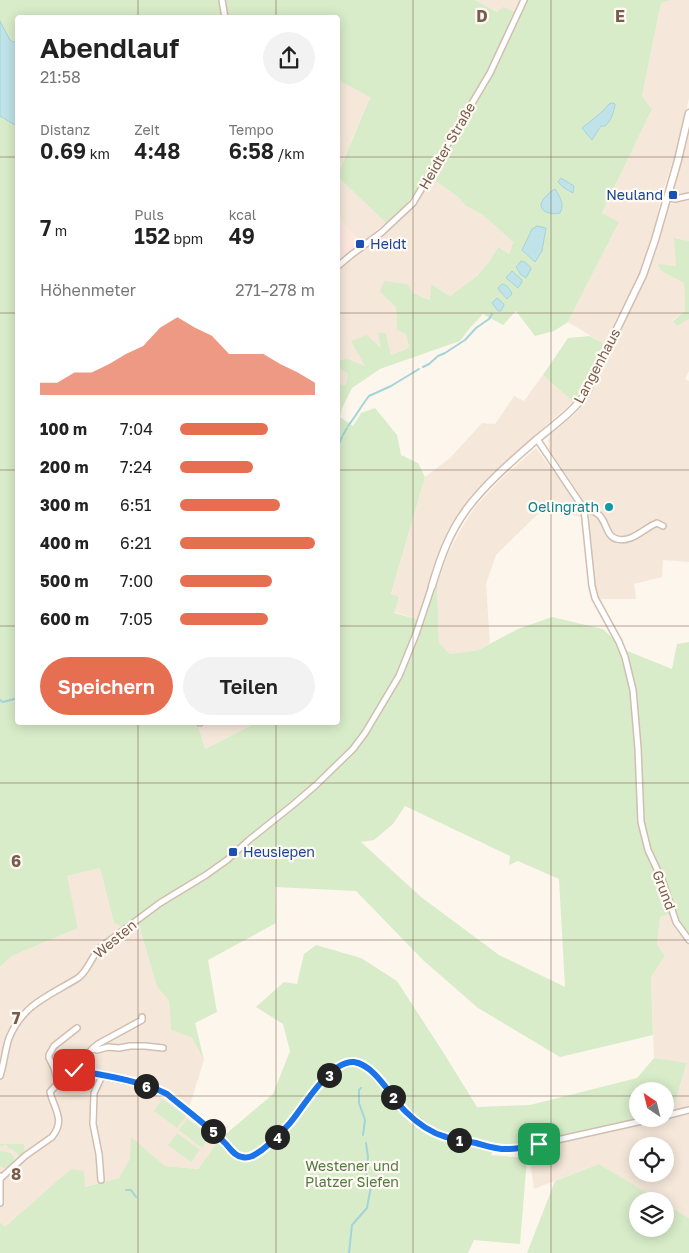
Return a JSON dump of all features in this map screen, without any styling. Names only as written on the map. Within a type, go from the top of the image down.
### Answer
[{"type":"street","points":[[222,0],[224,15]]},
{"type":"street","name":"Heidter Straße","points":[[340,264],[382,232],[413,204],[490,73],[524,0]]},
{"type":"street","name":"Langenhaus","points":[[416,634],[446,544],[466,510],[504,469],[575,408],[586,393],[643,274],[655,240],[682,146],[689,113]]},
{"type":"street","points":[[666,198],[675,199],[689,196]]},
{"type":"street","points":[[537,439],[584,509],[597,512],[614,539],[625,539],[634,536],[656,523],[663,526]]},
{"type":"street","name":"Grund","points":[[584,509],[592,586],[595,598],[619,642],[625,657],[633,690],[641,822],[645,840],[652,861],[663,882],[672,913],[689,940]]},
{"type":"street","name":"Westen","points":[[0,1076],[8,1040],[19,1019],[28,1008],[78,978],[83,974],[94,954],[101,947],[160,903],[220,866],[344,759],[358,743],[399,676],[416,634]]},
{"type":"street","points":[[0,1203],[0,1177],[56,1133],[58,1113],[50,1092],[74,1070],[93,1048],[142,1020],[142,1017]]},
{"type":"street","points":[[58,1083],[49,1055],[54,1046],[77,1028]]},
{"type":"street","points":[[93,1048],[97,1050],[108,1047],[130,1046],[163,1048]]},
{"type":"street","points":[[74,1070],[148,1087],[167,1094],[217,1135],[233,1152],[246,1158],[256,1154],[272,1142],[290,1123],[314,1090],[341,1066],[351,1062],[360,1064],[368,1070],[380,1081],[405,1111],[430,1130],[448,1138],[510,1149],[629,1124]]},
{"type":"street","points":[[101,1180],[99,1154],[93,1124],[94,1093],[102,1076]]},
{"type":"street","points":[[674,1114],[689,1110]]},
{"type":"shaded area","points":[[475,0],[525,0],[519,13],[497,12]]},
{"type":"shaded area","points":[[672,0],[689,0],[689,98],[680,139],[639,274],[604,344],[568,322],[619,222],[602,213],[652,109],[642,96],[661,3]]},
{"type":"shaded area","points":[[340,81],[370,96],[340,169]]},
{"type":"shaded area","points":[[689,128],[689,194],[676,196],[672,194]]},
{"type":"shaded area","points":[[430,177],[458,197],[466,206],[483,215],[513,242],[509,254],[498,247],[489,262],[477,276],[450,296],[431,284],[431,300],[413,293],[381,292],[396,307],[397,330],[406,334],[409,348],[391,355],[386,333],[379,332],[382,348],[366,367],[348,359],[340,360],[340,266],[404,217]]},
{"type":"shaded area","points":[[340,179],[386,223],[361,243],[340,219]]},
{"type":"shaded area","points":[[689,200],[689,241],[675,238],[676,266],[659,265],[661,271],[684,283],[685,311],[673,320],[677,325],[689,319],[689,371],[685,379],[689,381],[689,562],[663,560],[662,577],[634,584],[636,599],[598,599],[588,527],[591,512],[549,449],[548,440],[552,433],[575,414],[595,386],[648,273],[670,204]]},
{"type":"shaded area","points":[[340,219],[361,243],[340,262]]},
{"type":"shaded area","points":[[340,368],[348,374],[347,387],[340,384]]},
{"type":"shaded area","points":[[543,375],[573,402],[518,450],[464,506],[447,532],[432,570],[431,583],[424,607],[417,619],[394,612],[391,595],[425,477],[450,458],[482,423],[495,424],[514,396],[524,401]]},
{"type":"shaded area","points":[[536,448],[579,505],[582,517],[542,510],[496,555],[486,584],[490,643],[478,650],[450,654],[439,643],[437,585],[447,555],[476,506],[499,481]]},
{"type":"shaded area","points":[[198,725],[252,725],[205,749]]},
{"type":"shaded area","points":[[100,868],[114,923],[137,917],[157,987],[169,1001],[171,1030],[192,1038],[204,1060],[189,1108],[221,1138],[198,1169],[165,1166],[130,1158],[119,1178],[84,1187],[5,1227],[0,1222],[0,967],[12,956],[78,928],[66,876]]},
{"type":"shaded area","points":[[670,914],[689,935],[689,1218],[674,1209],[674,1192],[646,1192],[629,1182],[674,1182],[674,1137],[629,1137],[629,1182],[599,1164],[534,1189],[528,1144],[629,1121],[629,1128],[674,1128],[674,1106],[687,1064],[654,1058],[651,977],[665,956],[657,944],[660,917]]},
{"type":"green space","points":[[0,0],[475,0],[497,12],[503,7],[518,13],[525,0],[672,0],[661,3],[642,96],[652,109],[602,213],[619,222],[568,322],[554,331],[535,336],[516,311],[503,325],[483,314],[460,341],[380,369],[352,388],[342,408],[340,417],[353,426],[361,413],[375,408],[397,435],[401,455],[418,463],[425,477],[391,594],[399,597],[394,613],[417,619],[437,585],[439,643],[450,654],[478,650],[518,629],[552,617],[603,629],[625,650],[672,669],[677,644],[689,642],[689,935],[679,922],[664,877],[654,859],[648,858],[660,882],[670,914],[660,917],[657,944],[665,956],[651,977],[653,1035],[560,1057],[478,1008],[423,960],[356,891],[275,887],[276,923],[208,960],[217,1012],[195,1023],[204,1060],[192,1038],[171,1030],[169,1001],[157,987],[137,918],[123,927],[114,923],[100,868],[67,876],[78,928],[12,956],[0,967]],"holes":[[[609,104],[615,110],[611,118],[602,125],[592,139],[583,128]],[[405,806],[510,856],[509,865],[518,861],[559,879],[565,987],[499,955],[421,897],[361,842],[374,840],[393,824]]]},
{"type":"green space","points":[[674,238],[689,241],[689,319],[677,326],[673,321],[685,311],[684,283],[661,271],[658,264],[676,266]]},
{"type":"green space","points":[[590,336],[604,344],[588,380],[573,402],[543,375],[568,338]]},
{"type":"green space","name":"Westener und Platzer Siefen","points":[[316,945],[361,958],[397,981],[477,1107],[530,1105],[637,1078],[654,1058],[687,1063],[674,1105],[674,1082],[629,1082],[629,1121],[528,1144],[508,1147],[495,1145],[491,1155],[527,1158],[520,1244],[474,1240],[468,1253],[0,1253],[0,1222],[5,1227],[71,1169],[84,1171],[85,1187],[119,1178],[130,1158],[131,1137],[165,1166],[198,1169],[220,1139],[273,1094],[290,1051],[283,1024],[256,1007],[284,982],[297,984],[304,954]]},
{"type":"green space","points":[[162,1099],[186,1116],[177,1128],[154,1111]]},
{"type":"green space","points":[[187,1119],[211,1136],[202,1148],[179,1130]]},
{"type":"green space","points":[[177,1133],[200,1150],[191,1162],[168,1145]]},
{"type":"green space","points":[[0,1144],[24,1144],[25,1154],[20,1157],[14,1150],[8,1148],[7,1145],[3,1145],[3,1147]]},
{"type":"green space","points":[[0,1151],[10,1153],[14,1157],[14,1161],[9,1167],[4,1168],[0,1166]]},
{"type":"green space","points":[[599,1164],[646,1192],[629,1192],[629,1237],[674,1237],[674,1209],[689,1218],[689,1253],[527,1253],[555,1181]]},
{"type":"water","points":[[0,21],[10,40],[15,42],[15,125],[0,116]]},
{"type":"water","points":[[612,103],[615,104],[615,107],[610,119],[605,126],[601,126],[592,140],[582,128]]},
{"type":"water","points":[[561,178],[574,186],[573,193],[558,182]]},
{"type":"water","points":[[555,189],[562,207],[560,213],[554,214],[545,211],[541,204],[546,196]]},
{"type":"water","points":[[537,226],[546,228],[542,251],[535,262],[522,250],[532,229]]},
{"type":"water","points":[[521,261],[530,266],[531,269],[526,278],[520,274],[516,267]]},
{"type":"water","points":[[512,271],[522,280],[518,288],[506,278]]},
{"type":"water","points":[[502,284],[512,294],[507,299],[498,288]]},
{"type":"water","points":[[497,298],[504,305],[501,311],[498,311],[492,303]]},
{"type":"waterway","name":"Heusiepen","points":[[423,367],[465,340],[476,328],[489,319],[492,314]]},
{"type":"waterway","name":"Heusiepen","points":[[348,426],[369,396],[391,386],[419,369]]},
{"type":"waterway","name":"Heusiepen","points":[[343,435],[347,428]]},
{"type":"waterway","name":"Heusiepen","points":[[340,442],[342,437]]},
{"type":"waterway","name":"Heusiepen","points":[[0,700],[3,702],[15,699]]},
{"type":"waterway","points":[[361,1088],[359,1090],[359,1103],[365,1120],[363,1135]]},
{"type":"waterway","points":[[349,1253],[352,1225],[367,1208],[371,1186],[366,1179],[368,1157],[366,1143]]},
{"type":"waterway","points":[[126,1190],[131,1190],[136,1197]]},
{"type":"place","name":"Neuland","points":[[673,195]]},
{"type":"place","name":"Heidt","points":[[360,244]]},
{"type":"place","name":"Oelingrath","points":[[609,507]]},
{"type":"place","name":"Heusiepen","points":[[233,852]]},
{"type":"route","points":[[74,1070],[126,1081],[167,1094],[209,1128],[233,1152],[243,1158],[256,1154],[272,1142],[290,1123],[314,1090],[330,1074],[351,1062],[364,1066],[380,1081],[405,1111],[439,1135],[503,1149],[539,1144]]}]
